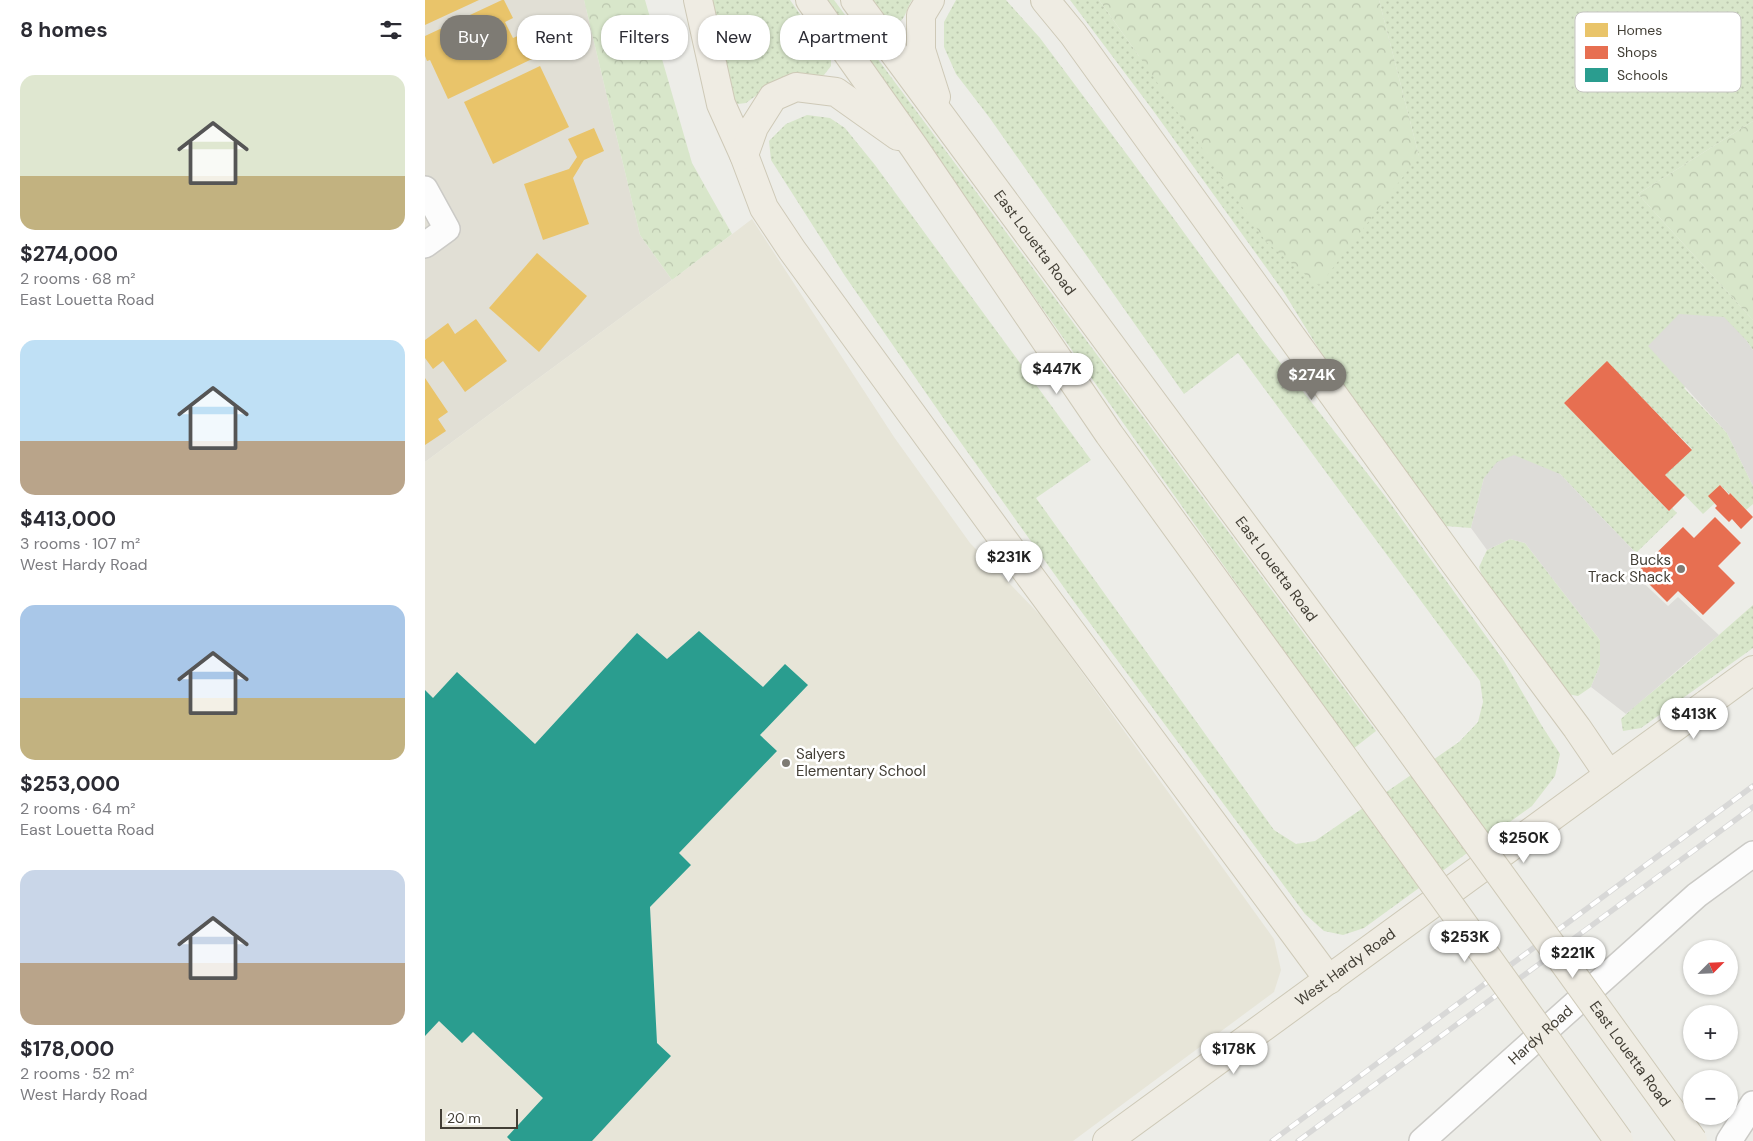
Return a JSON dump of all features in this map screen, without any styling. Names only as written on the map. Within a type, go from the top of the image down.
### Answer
[{"type":"main road","points":[[698,0],[721,104],[745,155],[763,208],[1024,568],[1329,980]]},
{"type":"main road","points":[[810,0],[914,147],[1109,434],[1619,1141]]},
{"type":"main road","name":"East Louetta Road","points":[[855,0],[1392,725],[1693,1141]]},
{"type":"main road","points":[[930,0],[921,15],[921,50],[944,120]]},
{"type":"main road","points":[[1045,0],[1079,42],[1454,562],[1577,728],[1609,775]]},
{"type":"main road","points":[[745,155],[754,127],[773,97],[796,87],[836,92],[914,147]]},
{"type":"main road","name":"West Hardy Road","points":[[1107,1141],[1753,670]]},
{"type":"street","points":[[425,189],[447,229],[425,245]]},
{"type":"street","name":"Hardy Road","points":[[1422,1141],[1697,895],[1753,854]]},
{"type":"street","points":[[1729,1141],[1753,1104]]},
{"type":"shaded area","points":[[425,0],[584,0],[588,15],[517,15],[517,60],[591,60],[591,29],[640,235],[672,280],[425,462]]},
{"type":"shaded area","name":"Salyers Elementary School","points":[[752,219],[894,437],[970,543],[1042,617],[1274,939],[1281,970],[1274,992],[1073,1141],[425,1141],[425,462]]},
{"type":"shaded area","points":[[1679,314],[1724,317],[1753,350],[1753,486],[1727,433],[1648,346]]},
{"type":"shaded area","points":[[1514,455],[1560,474],[1636,553],[1634,574],[1668,606],[1678,597],[1719,635],[1626,714],[1591,687],[1600,665],[1600,640],[1525,543],[1510,539],[1487,550],[1471,528],[1484,478],[1497,462]]},
{"type":"green space","points":[[584,0],[645,0],[649,15],[601,15],[601,60],[662,60],[692,163],[732,234],[672,280],[640,235],[591,29],[591,15],[588,15]]},
{"type":"green space","points":[[710,0],[790,0],[801,15],[780,15],[780,60],[831,60],[831,66],[824,75],[795,76],[773,83],[746,103],[738,104],[733,100],[724,60],[770,60],[770,15],[713,15]]},
{"type":"green space","points":[[825,0],[834,0],[845,15],[836,15]]},
{"type":"green space","points":[[870,0],[912,0],[904,15],[882,15]]},
{"type":"green space","points":[[956,0],[1006,0],[1040,38],[1261,338],[1385,496],[1504,661],[1560,754],[1555,776],[1532,806],[1364,928],[1343,935],[1324,931],[1305,914],[1075,603],[944,419],[845,276],[771,160],[769,141],[786,124],[807,115],[830,118],[845,128],[875,165],[1091,460],[1036,498],[1274,830],[1296,844],[1315,841],[1459,742],[1478,722],[1483,702],[1480,681],[1238,353],[1184,394],[989,117],[956,74],[944,47],[944,22]]},
{"type":"green space","points":[[1070,0],[1099,0],[1139,56],[1419,156],[1379,0],[1753,0],[1753,121],[1638,194],[1753,320],[1753,350],[1746,340],[1684,388],[1727,433],[1753,486],[1753,504],[1746,510],[1720,485],[1715,503],[1703,514],[1665,475],[1692,449],[1607,362],[1564,403],[1669,511],[1672,508],[1677,513],[1636,553],[1560,474],[1484,478],[1471,528],[1445,526],[1336,377],[1283,291],[1152,109]]},
{"type":"green space","points":[[1099,0],[1379,0],[1419,156],[1319,286],[1266,242]]},
{"type":"green space","points":[[867,60],[878,60],[1376,731],[1353,749]]},
{"type":"green space","points":[[1753,121],[1753,320],[1638,194]]},
{"type":"green space","points":[[1510,539],[1525,543],[1600,640],[1600,665],[1591,687],[1578,696],[1567,694],[1482,576],[1479,567],[1487,550]]},
{"type":"green space","points":[[1753,605],[1753,648],[1641,728],[1623,731],[1621,719]]},
{"type":"building: Homes","points":[[425,0],[479,0],[447,15],[440,15],[440,18],[425,25]]},
{"type":"building: Homes","points":[[504,0],[513,18],[507,21],[507,15],[470,15]]},
{"type":"building: Homes","points":[[507,26],[513,38],[517,36],[517,60],[530,60],[448,99],[430,60],[427,61],[425,56],[425,36],[440,29],[440,60],[507,60]]},
{"type":"building: Homes","points":[[540,66],[569,127],[493,164],[464,102]]},
{"type":"building: Homes","points":[[594,128],[604,151],[584,160],[573,178],[589,224],[543,240],[524,184],[569,169],[577,157],[568,139]]},
{"type":"building: Homes","points":[[537,253],[587,296],[539,352],[489,308]]},
{"type":"building: Homes","points":[[476,319],[507,361],[465,392],[443,361],[433,369],[425,358],[425,340],[448,323],[455,334]]},
{"type":"building: Homes","points":[[425,378],[448,412],[438,419],[446,431],[425,445]]},
{"type":"building: Shops","points":[[1607,361],[1692,450],[1665,475],[1685,495],[1669,511],[1564,403]]},
{"type":"building: Shops","points":[[1720,485],[1753,517],[1741,529],[1732,519],[1729,522],[1715,508],[1717,506],[1708,496]]},
{"type":"building: Shops","name":"Bucks Track Shack","points":[[1715,517],[1741,543],[1718,566],[1735,583],[1703,615],[1678,591],[1667,602],[1637,572],[1683,527],[1694,538]]},
{"type":"building: Schools","points":[[699,631],[763,687],[785,664],[808,685],[760,735],[777,751],[679,853],[691,865],[650,907],[657,1043],[671,1056],[592,1141],[511,1141],[507,1137],[543,1098],[473,1032],[462,1043],[439,1021],[425,1036],[425,690],[433,698],[457,672],[535,744],[637,633],[667,659]]},
{"type":"railway","points":[[1272,1141],[1753,786]]},
{"type":"railway","points":[[1298,1141],[1753,807]]},
{"type":"place","name":"Bucks Track Shack","points":[[1681,569]]},
{"type":"place","name":"Salyers Elementary School","points":[[786,763]]}]
